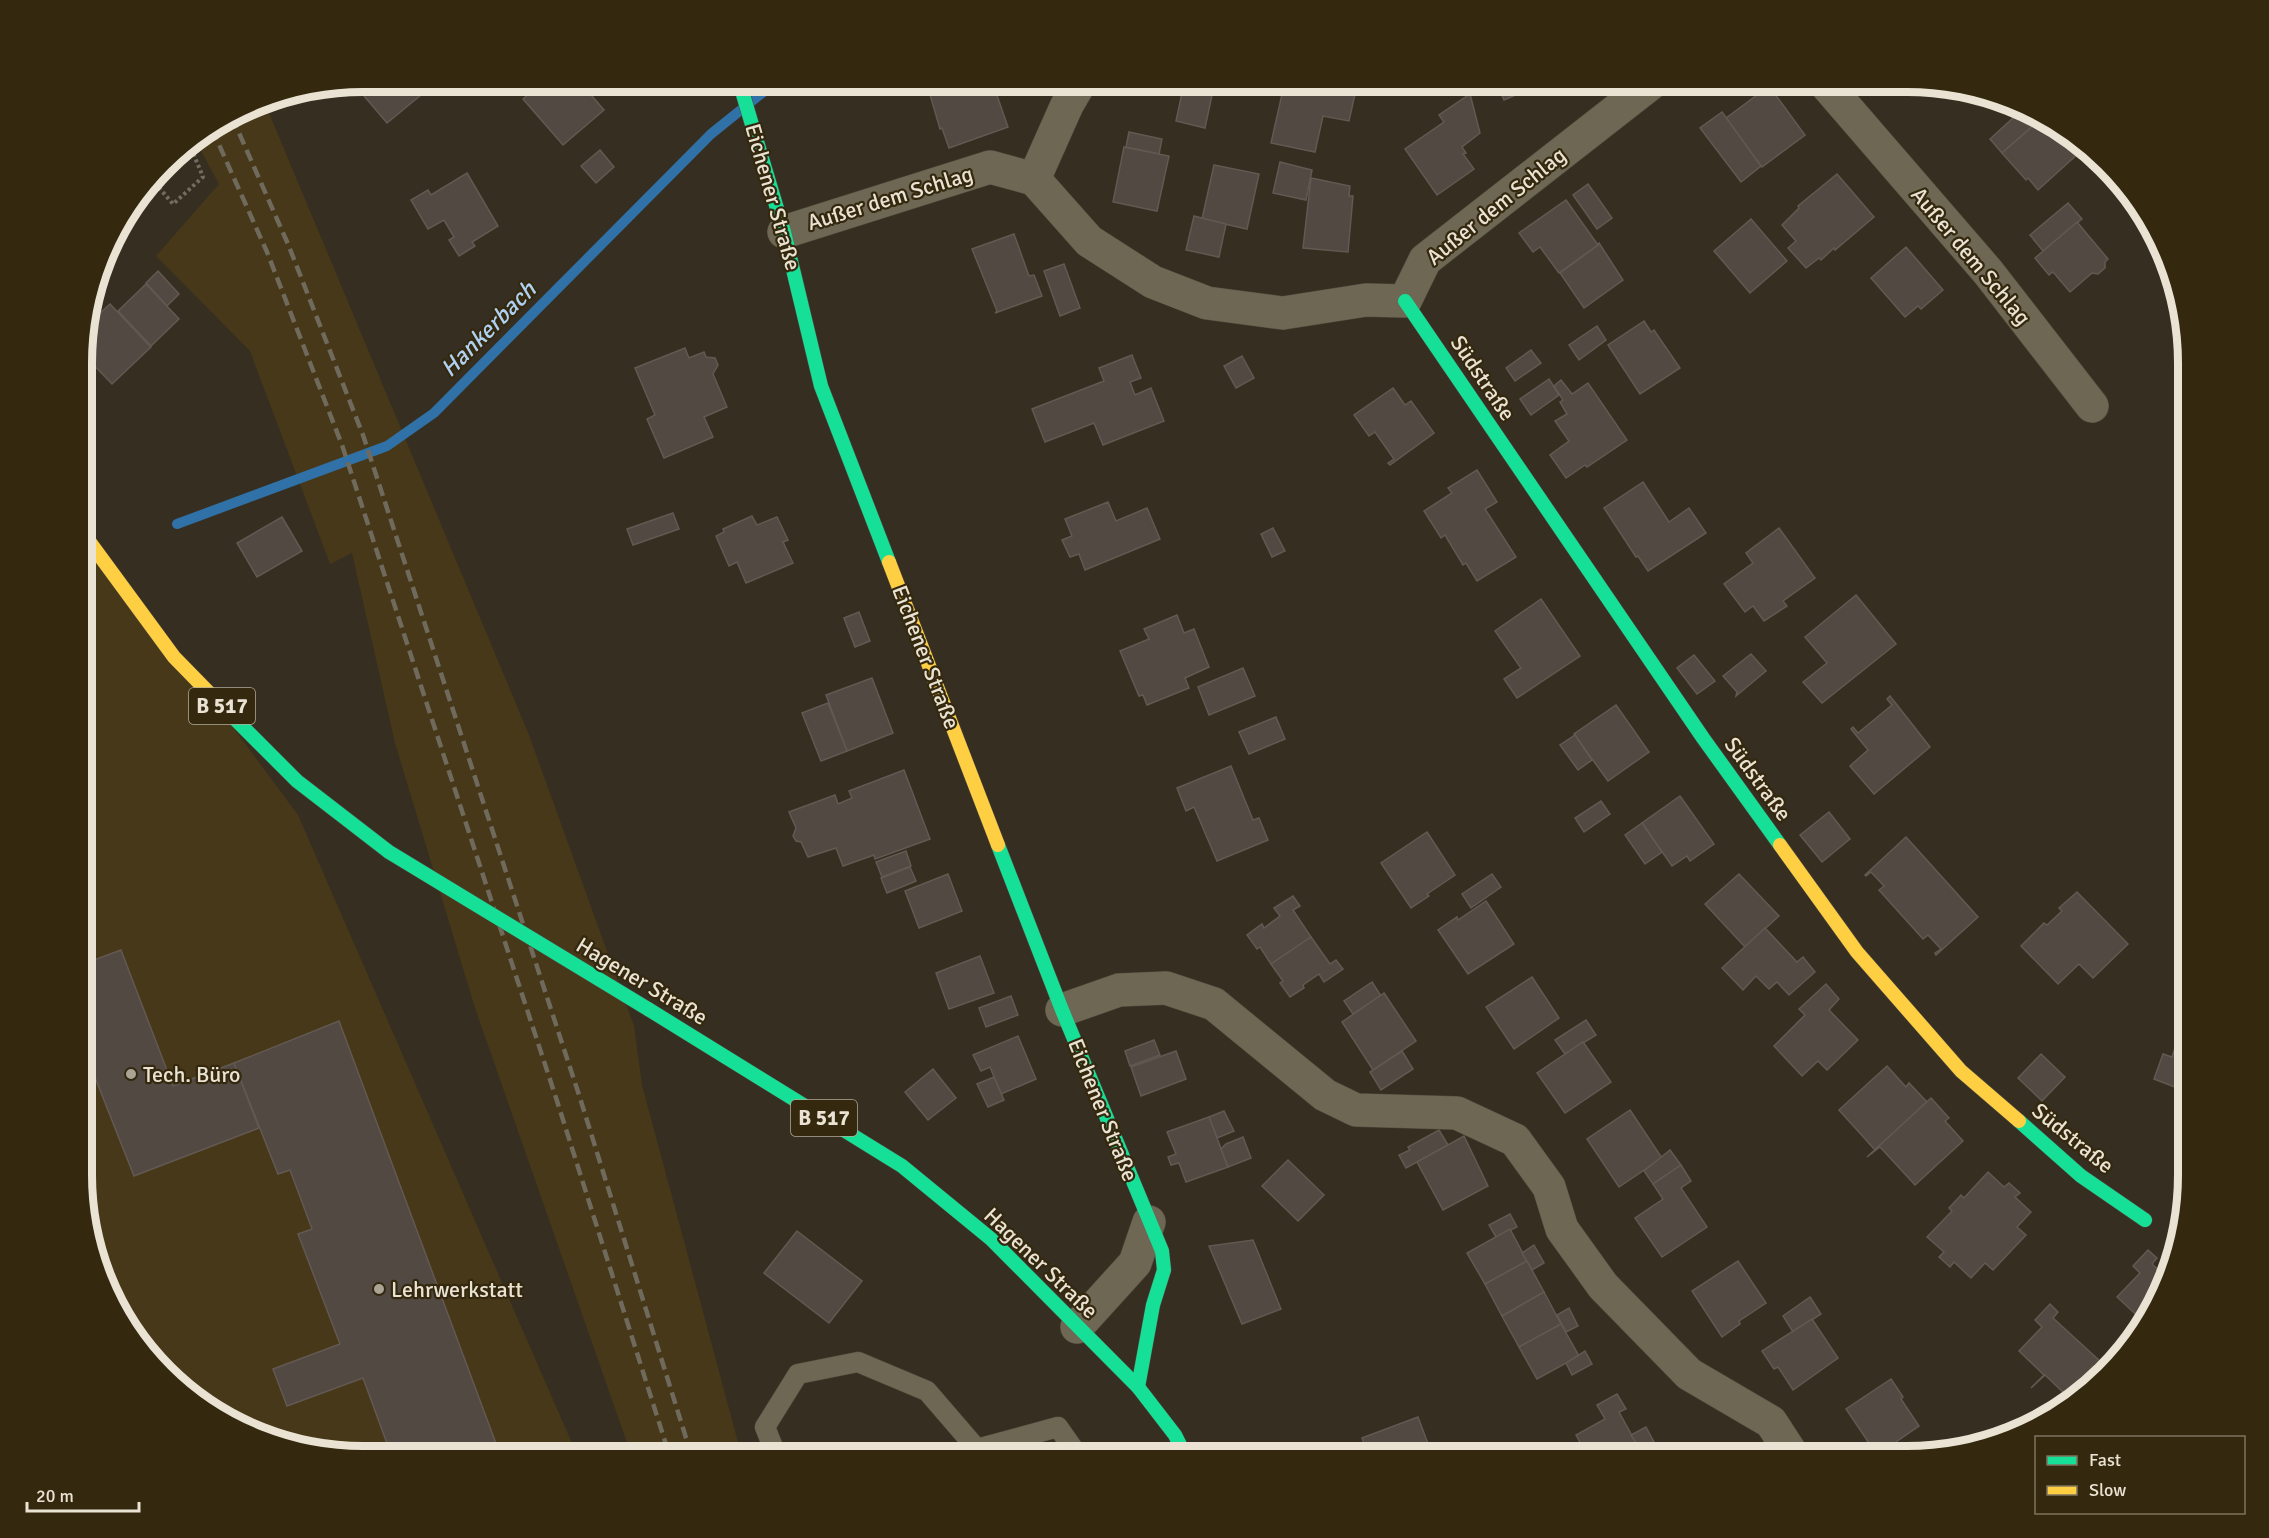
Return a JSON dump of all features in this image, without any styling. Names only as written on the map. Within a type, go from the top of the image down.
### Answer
[{"type":"street","name":"Eichener Straße","points":[[742,92],[784,232],[821,386],[1062,1010],[1162,1251],[1164,1270],[1153,1305],[1138,1388]]},
{"type":"street","points":[[1075,92],[1034,178],[1089,241],[1153,282],[1207,303],[1283,313],[1366,300],[1405,301]]},
{"type":"street","name":"Außer dem Schlag","points":[[1405,301],[1425,260],[1640,92]]},
{"type":"street","name":"Außer dem Schlag","points":[[1833,92],[1988,272],[2092,406]]},
{"type":"street","name":"Außer dem Schlag","points":[[784,232],[990,167],[1034,178]]},
{"type":"street","name":"Südstraße","points":[[1405,301],[1703,738],[1857,952],[1961,1071],[2081,1176],[2145,1220]]},
{"type":"street","name":"Hagener Straße","points":[[92,545],[174,657],[297,782],[388,852],[902,1166],[991,1239],[1138,1388],[1180,1446]]},
{"type":"street","points":[[1062,1010],[1119,990],[1166,988],[1214,1004],[1325,1095],[1356,1110],[1457,1113],[1515,1140],[1549,1186],[1562,1229],[1603,1286],[1689,1374],[1771,1422],[1787,1446]]},
{"type":"street","points":[[1077,1327],[1135,1263],[1149,1222]]},
{"type":"lane","points":[[773,1446],[765,1427],[798,1374],[858,1362],[927,1391],[970,1446]]},
{"type":"lane","points":[[998,1446],[1058,1427],[1071,1446]]},
{"type":"path","points":[[157,186],[173,204],[203,177],[193,152]]},
{"type":"shaded area","points":[[267,109],[529,735],[634,1026],[642,1085],[739,1446],[628,1446],[475,1008],[395,743],[352,553],[330,564],[250,351],[156,256],[219,184],[199,147],[243,119]]},
{"type":"shaded area","points":[[92,537],[298,815],[573,1446],[345,1446],[310,1441],[275,1432],[243,1419],[212,1401],[171,1367],[137,1326],[112,1279],[101,1246],[92,1193]]},
{"type":"building","points":[[361,92],[418,92],[421,95],[387,123]]},
{"type":"building","points":[[531,92],[588,92],[604,110],[563,145],[523,99]]},
{"type":"building","points":[[929,92],[996,92],[1008,127],[949,148],[942,128],[940,129]]},
{"type":"building","points":[[1177,92],[1213,92],[1205,128],[1176,121],[1182,93]]},
{"type":"building","points":[[1283,92],[1355,94],[1349,121],[1323,116],[1315,152],[1271,143]]},
{"type":"building","points":[[1501,92],[1522,92],[1504,100]]},
{"type":"building","points":[[1761,92],[1773,92],[1805,135],[1762,167],[1725,119]]},
{"type":"building","points":[[1470,94],[1480,133],[1462,147],[1466,153],[1463,154],[1474,169],[1437,195],[1405,149],[1444,122],[1439,115]]},
{"type":"building","points":[[1722,112],[1761,166],[1741,182],[1700,128]]},
{"type":"building","points":[[2017,115],[2035,124],[2002,153],[1990,139]]},
{"type":"building","points":[[2035,124],[2078,154],[2038,190],[2002,153]]},
{"type":"building","points":[[1129,132],[1162,139],[1159,154],[1126,147]]},
{"type":"building","points":[[1124,147],[1169,156],[1157,211],[1113,202]]},
{"type":"building","points":[[600,150],[614,167],[596,183],[581,166]]},
{"type":"building","points":[[1280,162],[1312,170],[1306,200],[1273,193]]},
{"type":"building","points":[[1214,165],[1259,174],[1247,229],[1202,219]]},
{"type":"building","points":[[467,173],[498,226],[472,242],[475,246],[459,256],[449,240],[454,237],[444,220],[428,229],[411,200],[428,190],[431,195]]},
{"type":"building","points":[[1837,174],[1874,217],[1835,250],[1834,248],[1821,260],[1819,258],[1806,268],[1788,248],[1796,241],[1782,225],[1799,208],[1798,206]]},
{"type":"building","points":[[1311,178],[1350,186],[1349,196],[1353,196],[1348,252],[1303,248]]},
{"type":"building","points":[[1588,184],[1612,218],[1597,229],[1573,195]]},
{"type":"building","points":[[1566,200],[1598,245],[1559,273],[1540,247],[1533,252],[1519,233]]},
{"type":"building","points":[[2068,203],[2082,219],[2043,251],[2030,235]]},
{"type":"building","points":[[1194,216],[1226,224],[1219,257],[1186,250]]},
{"type":"building","points":[[1751,219],[1787,261],[1750,293],[1714,251]]},
{"type":"building","points":[[2077,222],[2108,259],[2105,262],[2105,268],[2098,274],[2092,273],[2070,292],[2053,272],[2049,275],[2035,258]]},
{"type":"building","points":[[1014,234],[1029,276],[1034,275],[1042,296],[995,313],[997,311],[972,249]]},
{"type":"building","points":[[1599,243],[1623,280],[1584,308],[1560,273]]},
{"type":"building","points":[[1906,247],[1943,290],[1921,309],[1918,306],[1905,317],[1871,278]]},
{"type":"building","points":[[1064,264],[1080,308],[1060,316],[1044,271]]},
{"type":"building","points":[[158,271],[179,294],[167,306],[146,283]]},
{"type":"building","points":[[146,284],[179,319],[151,346],[118,311]]},
{"type":"building","points":[[110,304],[151,347],[112,384],[92,363],[96,317]]},
{"type":"building","points":[[1644,321],[1651,332],[1654,330],[1680,368],[1640,394],[1608,345]]},
{"type":"building","points":[[1597,326],[1606,340],[1579,360],[1569,345]]},
{"type":"building","points":[[685,348],[689,358],[704,352],[706,357],[715,358],[718,365],[713,374],[727,407],[704,417],[713,437],[664,458],[647,419],[655,415],[635,368]]},
{"type":"building","points":[[1531,350],[1541,363],[1515,381],[1506,368]]},
{"type":"building","points":[[1132,355],[1141,378],[1130,382],[1135,395],[1151,388],[1164,421],[1103,445],[1094,423],[1045,442],[1032,409],[1104,381],[1099,368]]},
{"type":"building","points":[[1242,356],[1254,378],[1236,388],[1224,366]]},
{"type":"building","points":[[1549,379],[1559,395],[1531,415],[1520,399]]},
{"type":"building","points":[[1561,380],[1572,394],[1588,383],[1627,440],[1566,478],[1550,455],[1569,441],[1555,421],[1567,414],[1560,402],[1563,400],[1554,386]]},
{"type":"building","points":[[1393,388],[1405,405],[1411,401],[1434,433],[1390,465],[1388,463],[1394,459],[1375,432],[1369,436],[1354,415]]},
{"type":"building","points":[[1477,470],[1497,502],[1485,509],[1516,557],[1477,581],[1466,563],[1463,565],[1445,535],[1441,538],[1424,511],[1452,493],[1448,488]]},
{"type":"building","points":[[1643,482],[1669,522],[1689,508],[1706,533],[1648,571],[1638,556],[1636,557],[1604,508]]},
{"type":"building","points":[[1108,502],[1116,521],[1147,508],[1160,539],[1085,570],[1079,554],[1070,557],[1062,540],[1072,536],[1065,519]]},
{"type":"building","points":[[673,513],[679,529],[633,545],[627,529]]},
{"type":"building","points":[[752,516],[757,525],[777,517],[788,540],[783,542],[793,563],[746,583],[737,562],[729,566],[716,536],[724,532],[723,529]]},
{"type":"building","points":[[282,517],[302,551],[257,577],[237,543]]},
{"type":"building","points":[[1273,528],[1285,551],[1272,557],[1261,534]]},
{"type":"building","points":[[1779,528],[1815,578],[1783,601],[1787,606],[1764,621],[1753,606],[1745,612],[1724,584],[1753,563],[1746,553]]},
{"type":"building","points":[[1856,595],[1896,644],[1822,703],[1803,682],[1827,663],[1805,637]]},
{"type":"building","points":[[1541,599],[1580,656],[1517,698],[1504,679],[1521,668],[1495,631]]},
{"type":"building","points":[[859,612],[870,641],[855,647],[844,618]]},
{"type":"building","points":[[1177,615],[1184,633],[1194,629],[1209,667],[1185,678],[1189,688],[1147,705],[1143,695],[1139,696],[1120,651],[1149,639],[1144,629]]},
{"type":"building","points":[[1751,654],[1766,671],[1736,696],[1737,692],[1723,676]]},
{"type":"building","points":[[1694,655],[1715,681],[1697,694],[1677,668]]},
{"type":"building","points":[[1243,668],[1255,696],[1209,715],[1198,687]]},
{"type":"building","points":[[872,678],[893,733],[847,751],[826,695]]},
{"type":"building","points":[[1890,696],[1930,747],[1874,794],[1850,766],[1868,750],[1851,729],[1853,727],[1858,733],[1892,705],[1887,699]]},
{"type":"building","points":[[828,703],[847,751],[821,761],[802,713]]},
{"type":"building","points":[[1616,705],[1649,752],[1608,781],[1574,734]]},
{"type":"building","points":[[1276,717],[1285,739],[1249,754],[1239,732]]},
{"type":"building","points":[[1575,735],[1592,760],[1578,770],[1560,745]]},
{"type":"building","points":[[1231,766],[1253,820],[1259,818],[1268,840],[1217,861],[1194,807],[1186,811],[1177,788]]},
{"type":"building","points":[[904,770],[930,839],[875,859],[874,855],[843,866],[836,848],[808,857],[801,842],[796,841],[793,836],[796,828],[789,812],[835,795],[838,804],[852,798],[849,791]]},
{"type":"building","points":[[1680,796],[1714,844],[1690,861],[1687,856],[1672,866],[1642,823]]},
{"type":"building","points":[[1601,801],[1610,814],[1584,832],[1575,818]]},
{"type":"building","points":[[1829,812],[1850,839],[1822,862],[1800,835]]},
{"type":"building","points":[[1642,823],[1662,852],[1645,864],[1625,835]]},
{"type":"building","points":[[1427,832],[1455,875],[1411,908],[1381,863]]},
{"type":"building","points":[[1906,837],[1978,917],[1936,955],[1935,953],[1941,949],[1928,935],[1923,939],[1879,890],[1884,886],[1871,872],[1865,875]]},
{"type":"building","points":[[906,851],[911,866],[882,877],[876,862]]},
{"type":"building","points":[[910,867],[916,881],[887,893],[881,878]]},
{"type":"building","points":[[948,874],[962,911],[919,928],[905,891]]},
{"type":"building","points":[[1492,874],[1501,887],[1471,908],[1462,894]]},
{"type":"building","points":[[1739,874],[1779,916],[1745,947],[1705,904]]},
{"type":"building","points":[[2077,892],[2128,944],[2093,978],[2079,964],[2058,984],[2021,946],[2044,923],[2047,925],[2062,911],[2059,908]]},
{"type":"building","points":[[1293,896],[1300,906],[1293,910],[1311,937],[1271,964],[1260,947],[1257,949],[1247,935],[1262,924],[1264,928],[1280,916],[1274,908]]},
{"type":"building","points":[[1486,901],[1514,944],[1468,974],[1438,930]]},
{"type":"building","points":[[1765,928],[1797,962],[1803,957],[1815,972],[1789,995],[1777,982],[1769,989],[1756,976],[1743,990],[1722,968]]},
{"type":"building","points":[[1311,937],[1330,964],[1336,960],[1343,969],[1324,982],[1319,974],[1290,997],[1280,983],[1283,981],[1271,964]]},
{"type":"building","name":"Tech. Büro","points":[[121,950],[173,1086],[234,1063],[259,1128],[134,1176],[92,1070],[92,961]]},
{"type":"building","points":[[980,956],[994,993],[949,1009],[936,973]]},
{"type":"building","points":[[1532,977],[1559,1018],[1514,1049],[1486,1007]]},
{"type":"building","points":[[1372,982],[1381,996],[1353,1014],[1344,1001]]},
{"type":"building","points":[[1826,984],[1839,999],[1829,1010],[1858,1040],[1827,1070],[1818,1061],[1802,1076],[1774,1046],[1805,1015],[1799,1009]]},
{"type":"building","points":[[1384,993],[1416,1041],[1373,1070],[1342,1022]]},
{"type":"building","points":[[1011,996],[1018,1015],[986,1027],[979,1008]]},
{"type":"building","points":[[1586,1020],[1596,1035],[1565,1054],[1555,1040]]},
{"type":"building","name":"Lehrwerkstatt","points":[[339,1021],[497,1446],[388,1446],[363,1378],[287,1406],[273,1369],[340,1344],[298,1234],[312,1229],[290,1170],[278,1174],[234,1063]]},
{"type":"building","points":[[1018,1036],[1036,1079],[1001,1094],[990,1067],[981,1071],[973,1055]]},
{"type":"building","points":[[2178,1039],[2178,1088],[2154,1079],[2163,1054],[2172,1057]]},
{"type":"building","points":[[1154,1040],[1160,1055],[1130,1066],[1125,1051]]},
{"type":"building","points":[[1583,1042],[1611,1082],[1565,1113],[1537,1073]]},
{"type":"building","points":[[1176,1051],[1186,1079],[1141,1096],[1131,1067]]},
{"type":"building","points":[[1402,1051],[1413,1069],[1381,1090],[1370,1072]]},
{"type":"building","points":[[2041,1054],[2065,1077],[2042,1101],[2018,1078]]},
{"type":"building","points":[[1887,1066],[1906,1087],[1909,1083],[1927,1102],[1875,1150],[1839,1110]]},
{"type":"building","points":[[933,1069],[956,1098],[928,1120],[905,1092]]},
{"type":"building","points":[[994,1077],[1004,1100],[988,1107],[977,1084]]},
{"type":"building","points":[[1931,1098],[1949,1118],[1945,1121],[1963,1141],[1915,1185],[1880,1147],[1867,1157]]},
{"type":"building","points":[[1630,1110],[1662,1158],[1619,1187],[1587,1139]]},
{"type":"building","points":[[1224,1111],[1234,1131],[1217,1138],[1209,1117]]},
{"type":"building","points":[[1209,1117],[1228,1167],[1186,1182],[1179,1163],[1171,1165],[1168,1157],[1176,1154],[1167,1132]]},
{"type":"building","points":[[1439,1130],[1448,1145],[1406,1168],[1399,1155],[1410,1150],[1408,1147]]},
{"type":"building","points":[[1464,1136],[1488,1186],[1443,1210],[1417,1162]]},
{"type":"building","points":[[1243,1137],[1251,1158],[1228,1167],[1221,1149],[1226,1144]]},
{"type":"building","points":[[1670,1150],[1681,1165],[1653,1184],[1644,1171]]},
{"type":"building","points":[[1288,1160],[1324,1195],[1298,1221],[1262,1186]]},
{"type":"building","points":[[1681,1165],[1691,1181],[1681,1188],[1707,1227],[1662,1257],[1635,1218],[1663,1199],[1653,1184]]},
{"type":"building","points":[[1988,1172],[2004,1187],[2009,1183],[2020,1193],[2015,1197],[2031,1212],[2017,1227],[2026,1235],[1993,1270],[1985,1263],[1971,1278],[1954,1262],[1950,1267],[1939,1257],[1944,1252],[1927,1237],[1952,1211],[1949,1208],[1961,1195],[1964,1198]]},
{"type":"building","points":[[1510,1214],[1517,1227],[1496,1237],[1489,1225]]},
{"type":"building","points":[[1510,1229],[1527,1261],[1485,1284],[1467,1253]]},
{"type":"building","points":[[797,1231],[862,1281],[829,1323],[764,1273]]},
{"type":"building","points":[[1253,1240],[1281,1309],[1242,1324],[1209,1246]]},
{"type":"building","points":[[1534,1245],[1544,1263],[1532,1270],[1522,1253]]},
{"type":"building","points":[[2148,1250],[2157,1258],[2152,1264],[2160,1271],[2138,1316],[2117,1297],[2140,1273],[2133,1266]]},
{"type":"building","points":[[1527,1261],[1544,1292],[1502,1316],[1485,1284]]},
{"type":"building","points":[[1738,1261],[1766,1303],[1739,1321],[1740,1324],[1722,1337],[1692,1291]]},
{"type":"building","points":[[1544,1292],[1561,1324],[1519,1347],[1502,1316]]},
{"type":"building","points":[[1810,1297],[1821,1314],[1793,1332],[1783,1316]]},
{"type":"building","points":[[2050,1304],[2058,1312],[2053,1318],[2101,1362],[2107,1358],[2065,1394],[2045,1375],[2031,1388],[2044,1375],[2019,1351],[2042,1327],[2035,1320]]},
{"type":"building","points":[[1569,1308],[1578,1326],[1566,1332],[1557,1315]]},
{"type":"building","points":[[1812,1319],[1838,1358],[1793,1390],[1778,1367],[1774,1369],[1762,1351]]},
{"type":"building","points":[[1561,1324],[1579,1356],[1537,1379],[1519,1347]]},
{"type":"building","points":[[1585,1351],[1592,1364],[1572,1375],[1566,1363]]},
{"type":"building","points":[[1891,1379],[1919,1426],[1890,1446],[1871,1446],[1846,1409]]},
{"type":"building","points":[[1617,1394],[1626,1409],[1619,1412],[1636,1443],[1631,1446],[1582,1446],[1576,1435],[1605,1419],[1597,1405]]},
{"type":"building","points":[[1418,1417],[1429,1446],[1365,1446],[1362,1438]]},
{"type":"building","points":[[1646,1427],[1655,1444],[1631,1446],[1636,1443],[1631,1435]]},
{"type":"waterway","name":"Hankerbach","points":[[177,524],[387,446],[434,413],[711,134],[763,92]]},
{"type":"railway","points":[[235,124],[288,244],[363,435],[580,1098],[689,1446]]},
{"type":"railway","points":[[215,135],[267,252],[342,445],[558,1104],[667,1446]]},
{"type":"traffic: fast","points":[[742,92],[784,232],[821,386],[889,562]]},
{"type":"traffic: fast","points":[[1405,301],[1703,738],[1780,845]]},
{"type":"traffic: fast","points":[[216,700],[297,781],[389,852]]},
{"type":"traffic: fast","points":[[998,845],[1062,1010],[1162,1251],[1164,1270],[1153,1305],[1138,1387]]},
{"type":"traffic: fast","points":[[389,852],[648,1009]]},
{"type":"traffic: fast","points":[[648,1009],[902,1166],[991,1239],[1138,1387],[1175,1435],[1180,1446]]},
{"type":"traffic: fast","points":[[2019,1121],[2081,1176],[2145,1220]]},
{"type":"traffic: slow","points":[[92,545],[174,657],[216,700]]},
{"type":"traffic: slow","points":[[889,562],[998,845]]},
{"type":"traffic: slow","points":[[1780,845],[1857,952],[1961,1071],[2019,1121]]},
{"type":"place","name":"Tech. Büro","points":[[131,1074]]},
{"type":"place","name":"Lehrwerkstatt","points":[[379,1289]]}]
